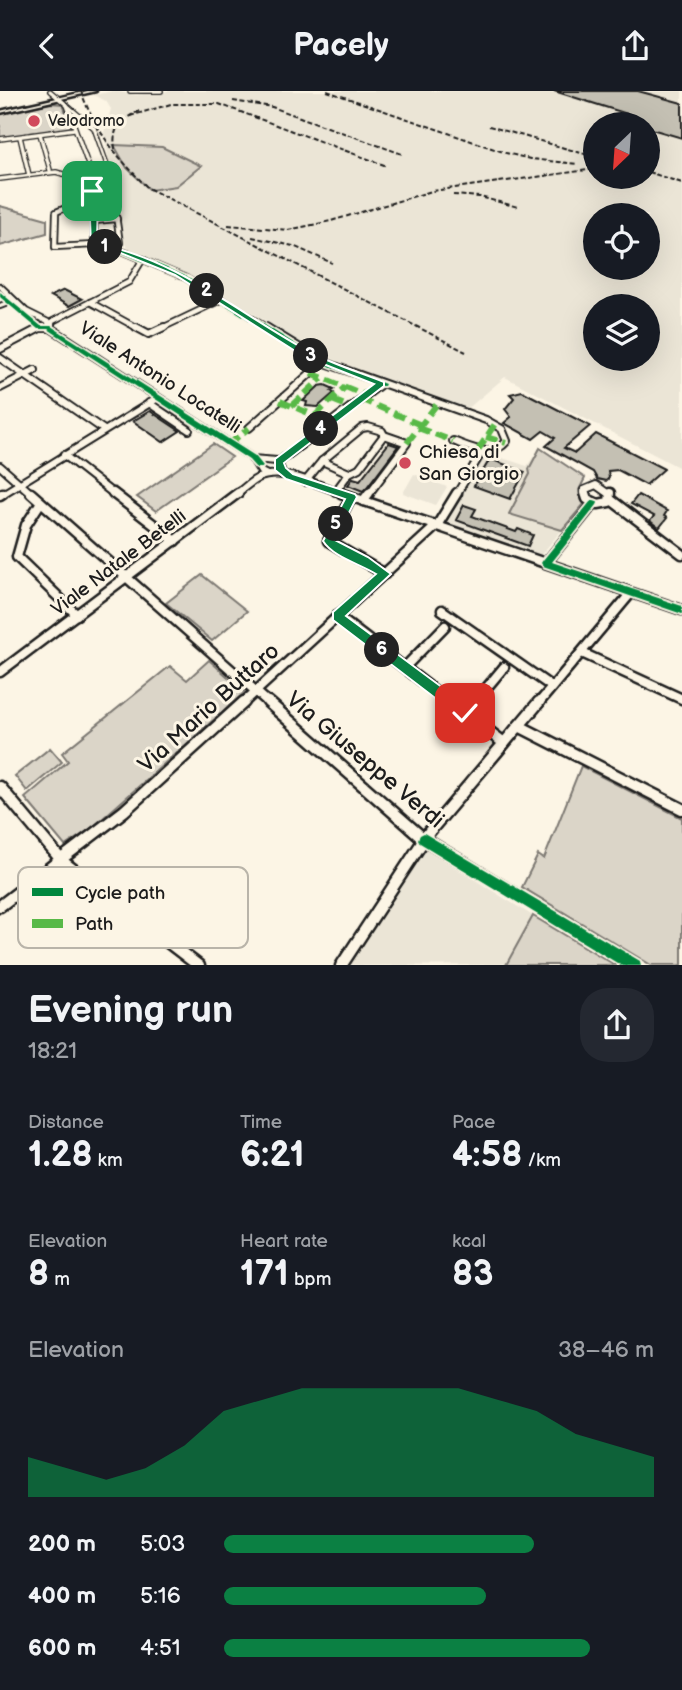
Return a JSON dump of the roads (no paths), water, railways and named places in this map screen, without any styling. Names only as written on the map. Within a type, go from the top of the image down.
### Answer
[{"type":"main road","points":[[0,112],[94,91]]},
{"type":"street","points":[[50,91],[94,128],[104,151],[113,185],[120,247]]},
{"type":"street","points":[[131,91],[161,91]]},
{"type":"street","points":[[67,105],[92,190],[94,245]]},
{"type":"street","points":[[71,117],[80,115]]},
{"type":"street","points":[[0,139],[74,129]]},
{"type":"street","points":[[40,134],[50,170]]},
{"type":"street","points":[[20,137],[29,175]]},
{"type":"street","points":[[0,179],[50,170],[90,180],[101,180],[105,184]]},
{"type":"street","points":[[113,185],[105,184],[92,190],[78,203],[56,212],[55,246],[120,247],[177,273],[323,362],[496,425],[505,434],[506,443],[499,450],[482,452],[453,441]]},
{"type":"street","points":[[95,221],[117,219]]},
{"type":"street","points":[[0,349],[132,279],[143,259]]},
{"type":"street","name":"Viale Antonio Locatelli","points":[[0,286],[11,302]]},
{"type":"street","name":"Viale Antonio Locatelli","points":[[0,294],[268,470]]},
{"type":"street","points":[[90,302],[144,333],[157,332],[221,300]]},
{"type":"street","points":[[0,306],[11,302]]},
{"type":"street","points":[[0,358],[104,430]]},
{"type":"street","points":[[249,428],[323,362]]},
{"type":"street","points":[[0,388],[35,370]]},
{"type":"street","points":[[268,470],[381,384]]},
{"type":"street","points":[[0,495],[158,398]]},
{"type":"street","name":"Viale Antonio Locatelli","points":[[149,403],[189,430]]},
{"type":"street","points":[[305,482],[321,461],[362,428],[379,430],[384,435],[407,443],[363,501]]},
{"type":"street","points":[[335,492],[349,473],[359,468],[384,435]]},
{"type":"street","name":"Via Mario Buttaro","points":[[54,867],[124,811],[436,526],[482,452]]},
{"type":"street","points":[[64,455],[175,541]]},
{"type":"street","points":[[321,461],[349,473]]},
{"type":"street","points":[[268,470],[279,462]]},
{"type":"street","name":"Via Giuseppe Verdi","points":[[0,466],[424,839],[635,965]]},
{"type":"street","points":[[268,470],[682,610]]},
{"type":"street","name":"Viale Natale Betelli","points":[[0,672],[268,470]]},
{"type":"street","points":[[610,499],[602,504],[594,503],[584,493],[586,488],[592,485],[607,490],[610,499],[682,554]]},
{"type":"street","points":[[351,497],[328,541],[385,574]]},
{"type":"street","points":[[41,502],[26,525],[17,557],[77,615]]},
{"type":"street","points":[[546,563],[594,503]]},
{"type":"street","points":[[341,965],[424,839],[631,593]]},
{"type":"street","points":[[442,610],[552,687]]},
{"type":"street","points":[[337,616],[504,743]]},
{"type":"street","points":[[405,667],[445,626]]},
{"type":"street","points":[[582,653],[682,699]]},
{"type":"street","points":[[465,713],[504,667]]},
{"type":"street","points":[[519,726],[682,809]]},
{"type":"street","points":[[0,787],[70,867]]},
{"type":"street","name":"Via Mario Buttaro","points":[[0,906],[18,893]]},
{"type":"street","points":[[177,948],[199,965]]},
{"type":"railway","points":[[81,91],[93,119],[108,143],[148,188],[466,352]]},
{"type":"railway","points":[[327,91],[506,153],[530,159],[578,164]]},
{"type":"railway","points":[[233,101],[272,107],[402,154]]},
{"type":"railway","points":[[131,116],[171,104],[219,104],[387,166]]},
{"type":"railway","points":[[131,116],[139,111]]},
{"type":"railway","points":[[115,149],[116,130],[131,116]]},
{"type":"railway","points":[[489,126],[583,153]]},
{"type":"railway","points":[[228,225],[288,230],[331,221],[432,191],[583,171]]},
{"type":"railway","points":[[660,176],[682,183]]},
{"type":"railway","points":[[453,195],[480,197],[518,207]]},
{"type":"railway","points":[[252,237],[293,246],[332,263]]},
{"type":"place","name":"Velodromo","points":[[34,121]]},
{"type":"place","name":"Chiesa di San Giorgio","points":[[405,463]]}]
